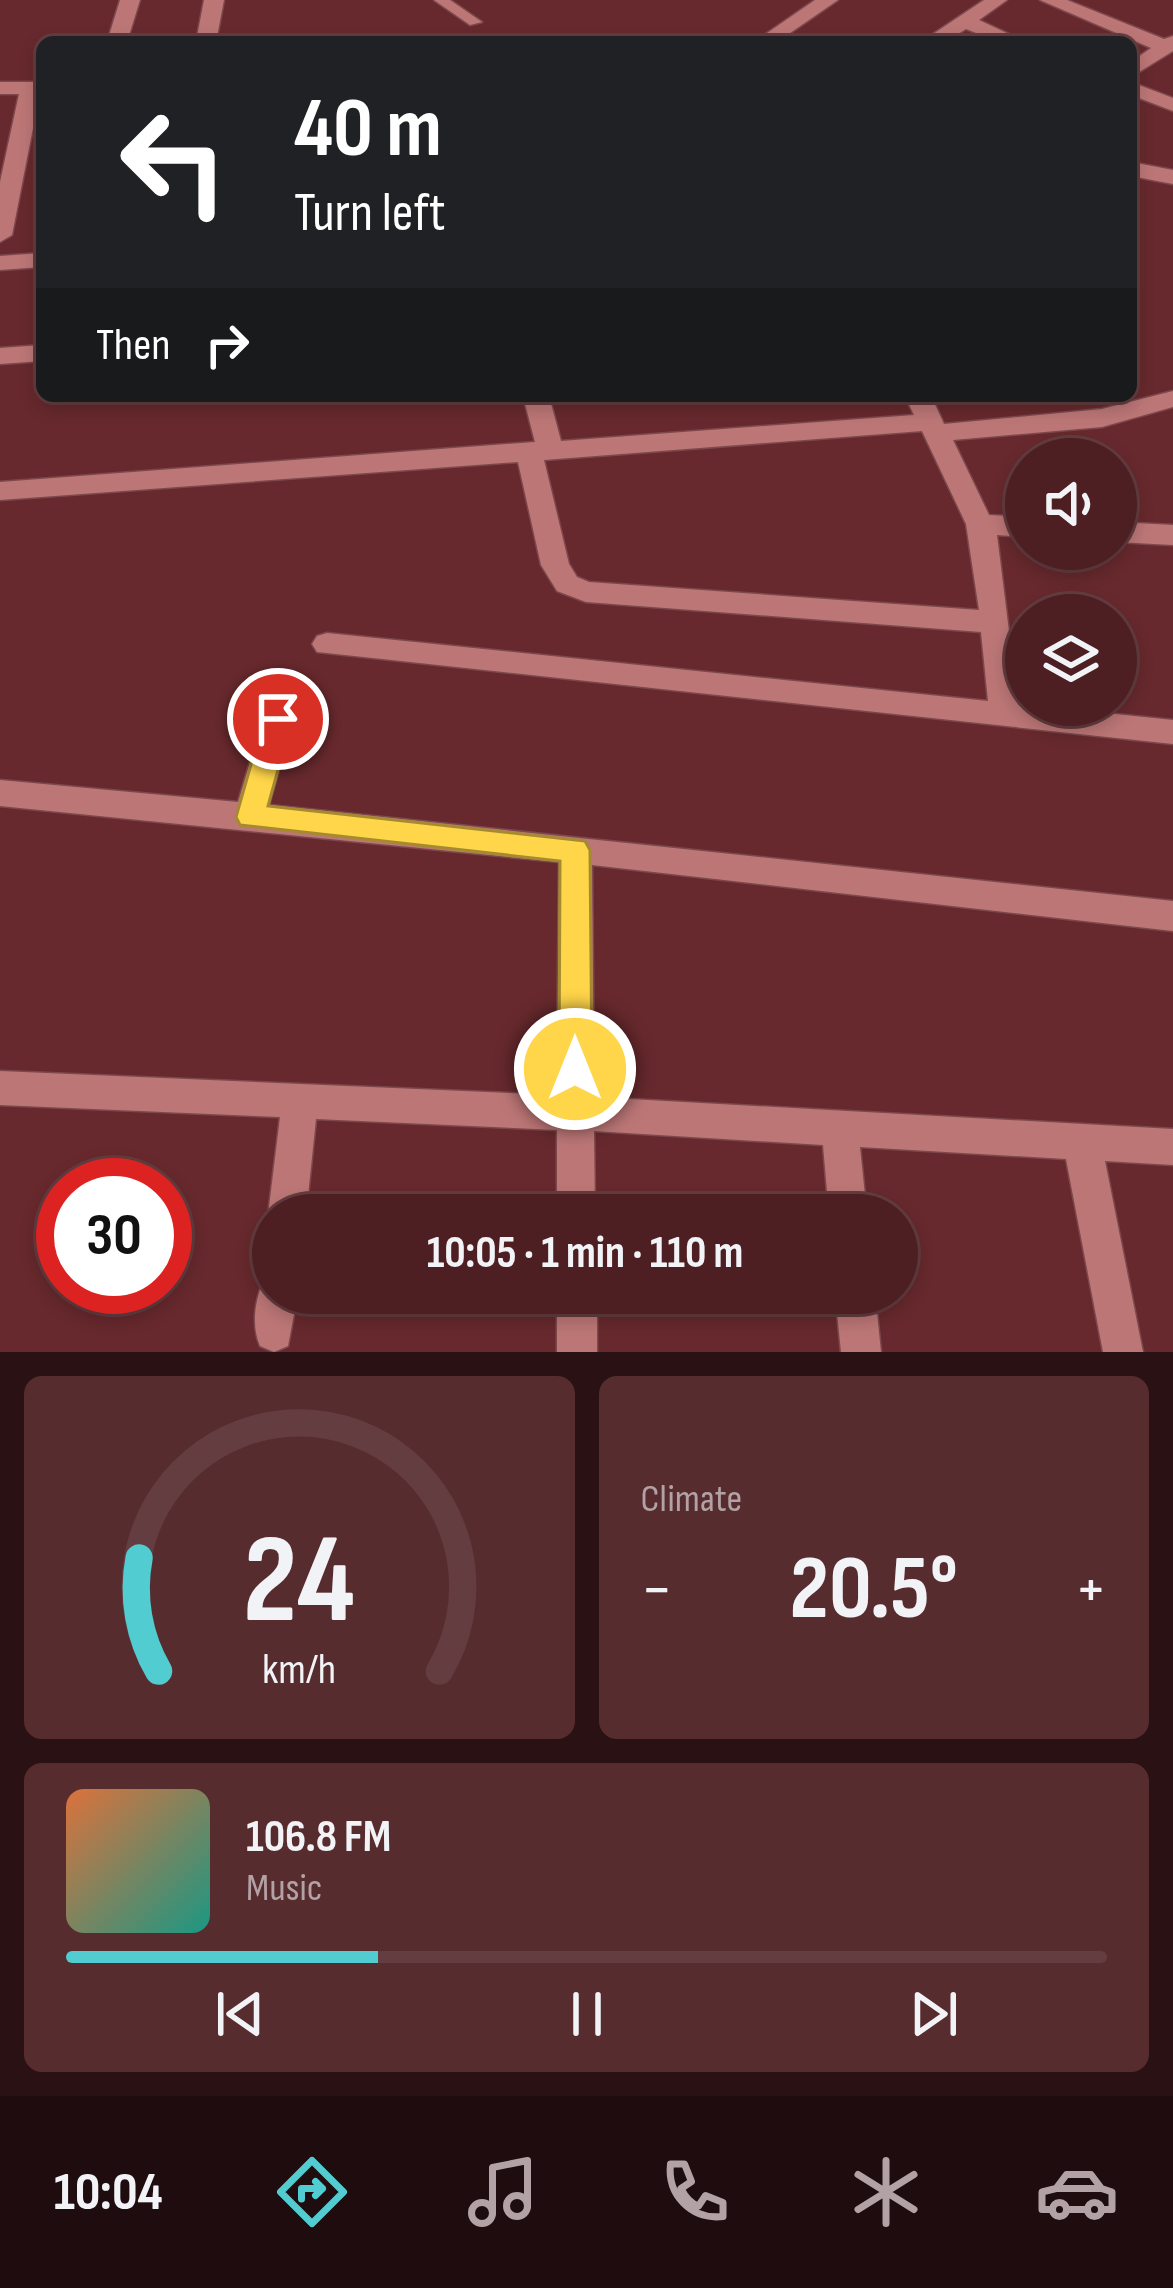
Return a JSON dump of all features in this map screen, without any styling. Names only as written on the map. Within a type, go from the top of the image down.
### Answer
[{"type":"street","points":[[119,36],[130,0]]},
{"type":"street","points":[[207,36],[214,0]]},
{"type":"street","points":[[773,36],[828,0]]},
{"type":"street","points":[[939,36],[998,0]]},
{"type":"street","points":[[1049,0],[1169,45]]},
{"type":"street","points":[[962,20],[1001,36]]},
{"type":"street","points":[[1137,67],[1169,45]]},
{"type":"street","points":[[0,88],[36,88]]},
{"type":"street","points":[[0,234],[10,134],[36,90]]},
{"type":"street","points":[[1137,90],[1173,105]]},
{"type":"street","points":[[1137,170],[1173,177]]},
{"type":"street","points":[[0,263],[36,260]]},
{"type":"street","points":[[0,356],[36,353]]},
{"type":"street","points":[[0,490],[929,417],[1102,418],[1173,400]]},
{"type":"street","points":[[536,402],[555,565],[567,584],[586,592],[995,622]]},
{"type":"street","points":[[1139,407],[1173,410]]},
{"type":"street","points":[[929,417],[980,524],[989,560],[1004,714]]},
{"type":"street","points":[[980,524],[1005,526]]},
{"type":"street","points":[[1137,533],[1173,535]]},
{"type":"street","points":[[327,644],[1173,732]]},
{"type":"street","points":[[250,817],[278,719]]},
{"type":"street","points":[[0,793],[1173,916]]},
{"type":"street","points":[[575,850],[576,1194]]},
{"type":"street","points":[[0,1088],[576,1113],[1173,1147]]},
{"type":"street","points":[[289,1194],[300,1101]]},
{"type":"street","points":[[840,1128],[846,1194]]},
{"type":"street","points":[[1082,1142],[1123,1352]]},
{"type":"street","points":[[577,1314],[577,1352]]},
{"type":"street","points":[[858,1314],[861,1352]]},
{"type":"lane","points":[[441,0],[475,22]]},
{"type":"route","points":[[278,719],[250,817],[575,850],[575,1069]]}]
